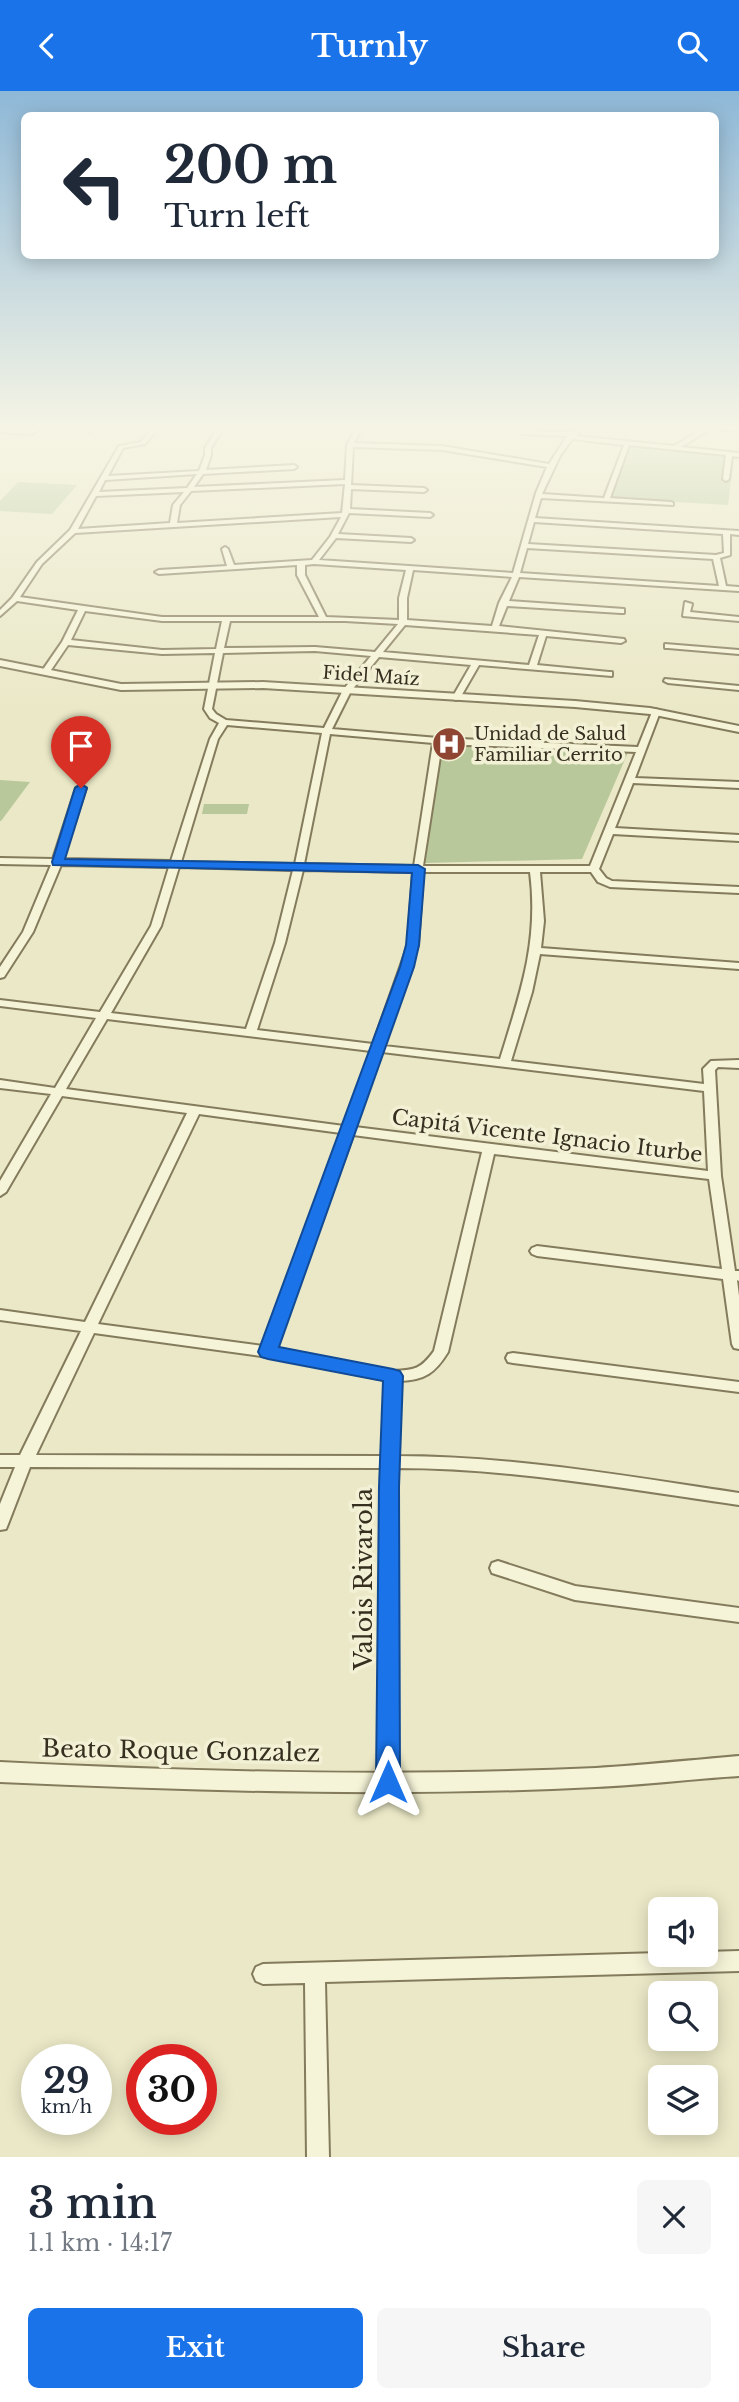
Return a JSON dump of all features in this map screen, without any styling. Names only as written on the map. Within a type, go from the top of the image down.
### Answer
[{"type":"street","points":[[0,614],[15,599],[39,563],[72,531],[77,522]]},
{"type":"street","points":[[72,531],[220,522]]},
{"type":"street","points":[[314,562],[334,536],[340,522]]},
{"type":"street","points":[[495,628],[516,574],[531,522]]},
{"type":"street","points":[[571,522],[739,533]]},
{"type":"street","points":[[523,546],[716,557],[728,554],[726,532]]},
{"type":"street","points":[[334,536],[411,540]]},
{"type":"street","points":[[225,549],[230,568]]},
{"type":"street","points":[[716,557],[723,587]]},
{"type":"street","points":[[159,572],[314,562],[739,589]]},
{"type":"street","points":[[301,563],[301,575],[323,618]]},
{"type":"street","points":[[250,1033],[281,943],[327,730],[346,690],[403,623],[403,598],[411,569]]},
{"type":"street","points":[[15,599],[148,618],[323,618],[495,628],[621,641]]},
{"type":"street","points":[[503,603],[621,611]]},
{"type":"street","points":[[688,604],[686,614],[739,619]]},
{"type":"street","points":[[46,671],[66,642],[83,608]]},
{"type":"street","points":[[226,620],[209,712],[224,722],[438,741],[639,750]]},
{"type":"street","points":[[532,668],[543,634]]},
{"type":"street","points":[[66,642],[162,652],[301,649],[609,674]]},
{"type":"street","points":[[668,646],[739,652]]},
{"type":"street","name":"Fidel Maíz","points":[[0,663],[121,687],[264,685],[586,705],[656,712],[739,729]]},
{"type":"street","points":[[456,698],[475,663]]},
{"type":"street","points":[[668,681],[739,688]]},
{"type":"street","points":[[594,869],[656,712]]},
{"type":"street","points":[[0,1192],[156,926],[214,739],[224,722]]},
{"type":"street","points":[[268,1352],[379,1049],[412,945],[418,869],[438,741]]},
{"type":"street","points":[[628,780],[739,785]]},
{"type":"street","points":[[0,975],[24,943],[36,920],[58,862],[81,788]]},
{"type":"street","points":[[609,831],[739,838]]},
{"type":"street","points":[[0,861],[418,869],[594,869]]},
{"type":"street","points":[[594,869],[602,880],[610,884],[739,890]]},
{"type":"street","points":[[504,1064],[537,951],[541,915],[535,870]]},
{"type":"street","points":[[537,951],[739,967]]},
{"type":"street","points":[[0,1003],[710,1088]]},
{"type":"street","points":[[739,1064],[711,1065],[710,1088],[715,1175],[734,1275],[739,1345]]},
{"type":"street","name":"Capitá Vicente Ignacio Iturbe","points":[[0,1084],[347,1131],[715,1175]]},
{"type":"street","points":[[0,1524],[25,1461],[195,1109]]},
{"type":"street","points":[[0,1315],[268,1352],[393,1376],[415,1375],[430,1367],[441,1353],[489,1149]]},
{"type":"street","points":[[537,1251],[734,1275]]},
{"type":"street","points":[[513,1358],[739,1387]]},
{"type":"street","name":"Valois Rivarola","points":[[388,1782],[389,1460],[393,1376]]},
{"type":"street","points":[[0,1461],[389,1460],[520,1469],[739,1499]]},
{"type":"street","points":[[498,1568],[575,1593],[739,1615]]},
{"type":"street","name":"Beato Roque Gonzalez","points":[[0,1772],[153,1780],[388,1782],[580,1778],[739,1766]]},
{"type":"street","points":[[263,1974],[739,1961]]},
{"type":"street","points":[[315,1974],[318,2157]]},
{"type":"green space","points":[[442,742],[629,750],[582,859],[425,863]]},
{"type":"green space","points":[[0,780],[30,782],[1,821],[0,821]]},
{"type":"green space","points":[[204,804],[249,804],[247,814],[202,814]]},
{"type":"place","name":"Unidad de Salud Familiar Cerrito","points":[[449,744]]},
{"type":"route","points":[[81,788],[58,862],[418,869],[417,905],[407,967],[268,1352],[393,1376],[389,1460],[388,1782]]}]
